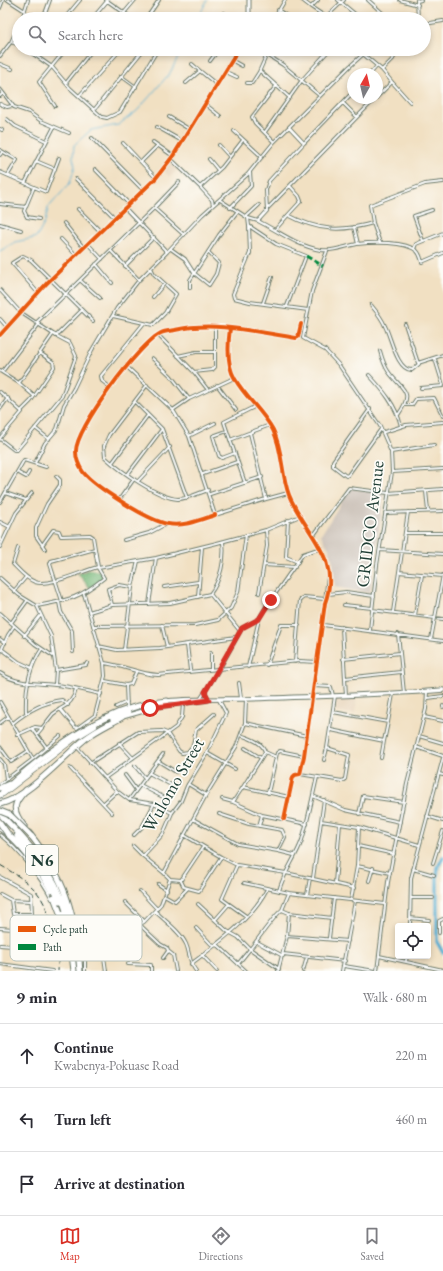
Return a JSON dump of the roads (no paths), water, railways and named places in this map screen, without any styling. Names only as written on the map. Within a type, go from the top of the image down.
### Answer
[{"type":"highway","points":[[0,788],[33,762],[80,731],[127,708],[151,702],[167,701]]},
{"type":"highway","points":[[0,804],[10,801],[26,790],[98,730],[122,717]]},
{"type":"highway","points":[[0,797],[8,782]]},
{"type":"highway","points":[[26,790],[17,799],[15,812],[31,836]]},
{"type":"highway","points":[[0,811],[10,815],[44,851],[62,882],[72,915]]},
{"type":"highway","points":[[0,811],[45,859],[70,907]]},
{"type":"highway","name":"N6","points":[[0,811],[37,854],[57,885],[67,915]]},
{"type":"highway","name":"N6","points":[[0,818],[30,851],[48,878],[62,906],[64,915]]},
{"type":"highway","points":[[0,823],[48,878]]},
{"type":"highway","points":[[0,823],[34,866],[54,895],[61,915]]},
{"type":"highway","points":[[0,828],[7,833]]},
{"type":"main road","points":[[0,797],[83,736],[122,717],[150,708],[209,699],[404,694],[443,690]]},
{"type":"main road","points":[[41,767],[82,734],[105,721],[133,710],[167,701],[201,698],[219,700],[246,698]]},
{"type":"street","points":[[0,8],[3,0]]},
{"type":"street","points":[[8,0],[25,11],[28,0]]},
{"type":"street","points":[[46,12],[50,0]]},
{"type":"street","points":[[70,12],[80,0]]},
{"type":"street","points":[[98,12],[107,0],[122,12]]},
{"type":"street","points":[[126,12],[135,0]]},
{"type":"street","points":[[151,12],[159,0]]},
{"type":"street","points":[[249,0],[249,12]]},
{"type":"street","points":[[281,12],[278,10],[285,0]]},
{"type":"street","points":[[302,0],[319,12]]},
{"type":"street","points":[[311,7],[318,0]]},
{"type":"street","points":[[338,0],[352,12]]},
{"type":"street","points":[[331,12],[344,0]]},
{"type":"street","points":[[368,0],[381,12]]},
{"type":"street","points":[[400,0],[418,5]]},
{"type":"street","points":[[418,12],[417,1],[421,0]]},
{"type":"street","points":[[431,23],[443,21]]},
{"type":"street","points":[[0,56],[11,42]]},
{"type":"street","points":[[37,56],[52,67],[94,110],[102,117],[107,118],[120,112],[154,56]]},
{"type":"street","points":[[55,106],[39,82],[61,56]]},
{"type":"street","points":[[66,83],[87,56]]},
{"type":"street","points":[[79,96],[115,56]]},
{"type":"street","points":[[94,110],[138,56]]},
{"type":"street","points":[[210,61],[214,56]]},
{"type":"street","points":[[0,335],[51,279],[156,178],[172,157],[235,56]]},
{"type":"street","points":[[247,83],[252,83],[260,71],[260,67],[266,56]]},
{"type":"street","points":[[270,56],[302,80],[320,96]]},
{"type":"street","points":[[265,132],[302,80],[324,56]]},
{"type":"street","points":[[35,463],[44,443],[57,429],[66,401],[74,388],[87,359],[112,316],[139,280],[171,249],[212,205],[220,200],[250,172],[274,142],[361,56]]},
{"type":"street","points":[[365,56],[380,68]]},
{"type":"street","points":[[383,69],[394,56]]},
{"type":"street","points":[[233,61],[242,66]]},
{"type":"street","points":[[0,64],[12,69]]},
{"type":"street","points":[[192,64],[217,85]]},
{"type":"street","points":[[186,83],[200,71]]},
{"type":"street","points":[[260,71],[290,98]]},
{"type":"street","points":[[383,71],[410,102]]},
{"type":"street","points":[[226,72],[237,77]]},
{"type":"street","points":[[121,76],[136,87]]},
{"type":"street","points":[[383,90],[392,82]]},
{"type":"street","points":[[274,142],[255,123],[252,117],[276,86]]},
{"type":"street","points":[[0,89],[12,106]]},
{"type":"street","points":[[0,96],[3,93]]},
{"type":"street","points":[[268,208],[266,196],[267,186],[304,143],[347,99]]},
{"type":"street","points":[[343,103],[356,117]]},
{"type":"street","points":[[0,104],[7,107],[12,106],[29,112],[35,118],[69,133]]},
{"type":"street","points":[[205,104],[220,116]]},
{"type":"street","points":[[258,221],[268,208],[369,104]]},
{"type":"street","points":[[169,117],[189,129]]},
{"type":"street","points":[[7,119],[15,126],[46,141]]},
{"type":"street","points":[[25,183],[54,127]]},
{"type":"street","points":[[157,127],[182,141]]},
{"type":"street","points":[[289,127],[304,143]]},
{"type":"street","points":[[234,131],[262,157]]},
{"type":"street","points":[[92,138],[143,190]]},
{"type":"street","points":[[200,187],[218,170],[243,140]]},
{"type":"street","points":[[123,142],[156,178]]},
{"type":"street","points":[[153,142],[172,157],[212,200],[212,205]]},
{"type":"street","points":[[219,145],[229,156]]},
{"type":"street","points":[[141,162],[158,146]]},
{"type":"street","points":[[0,156],[1,151],[17,160],[8,175]]},
{"type":"street","points":[[0,172],[46,192],[59,158]]},
{"type":"street","points":[[209,159],[218,170]]},
{"type":"street","points":[[36,161],[55,168]]},
{"type":"street","points":[[95,169],[129,204]]},
{"type":"street","points":[[230,208],[251,186],[250,172]]},
{"type":"street","points":[[76,179],[114,217]]},
{"type":"street","points":[[34,396],[19,383],[1,372],[38,323],[179,182]]},
{"type":"street","points":[[380,242],[373,223],[370,205],[425,184],[443,182]]},
{"type":"street","points":[[275,230],[301,201],[299,196],[290,186]]},
{"type":"street","points":[[34,187],[24,211],[27,217],[39,219]]},
{"type":"street","points":[[220,200],[230,208],[247,217],[308,246],[327,251],[358,244],[380,242],[401,245],[414,249],[419,253],[422,262],[443,253]]},
{"type":"street","points":[[0,204],[26,207]]},
{"type":"street","points":[[247,217],[259,205]]},
{"type":"street","points":[[125,208],[167,252]]},
{"type":"street","points":[[154,208],[184,235]]},
{"type":"street","points":[[78,209],[100,231]]},
{"type":"street","points":[[423,241],[414,216],[432,210]]},
{"type":"street","points":[[190,288],[190,280],[194,273],[237,212]]},
{"type":"street","points":[[288,215],[319,228],[354,227],[373,223]]},
{"type":"street","points":[[247,217],[249,226],[250,253],[233,297],[235,299],[308,310]]},
{"type":"street","points":[[64,223],[84,247]]},
{"type":"street","points":[[0,224],[21,230]]},
{"type":"street","points":[[249,226],[276,244],[306,256],[287,306]]},
{"type":"street","points":[[354,227],[358,244]]},
{"type":"street","points":[[414,249],[415,245],[443,234]]},
{"type":"street","points":[[125,266],[154,237]]},
{"type":"street","points":[[61,239],[76,255]]},
{"type":"street","points":[[87,243],[102,258]]},
{"type":"street","points":[[171,249],[185,259],[194,273],[208,285],[212,283],[219,263],[208,252]]},
{"type":"street","points":[[111,251],[139,280]]},
{"type":"street","name":"GRIDCO Avenue","points":[[327,251],[323,266],[316,279],[308,310],[304,340],[329,353],[382,428],[391,452],[392,472],[385,512],[370,630]]},
{"type":"street","points":[[38,293],[19,273],[12,262],[21,256],[25,256],[51,279],[93,321]]},
{"type":"street","points":[[96,264],[112,283]]},
{"type":"street","points":[[112,316],[154,325],[176,294],[154,274],[151,268]]},
{"type":"street","points":[[264,304],[272,277]]},
{"type":"street","points":[[81,281],[100,298]]},
{"type":"street","points":[[153,297],[164,284]]},
{"type":"street","points":[[0,290],[20,312],[54,335],[70,343],[76,356],[62,396],[16,450],[0,439],[22,414],[22,410],[34,396],[54,367],[52,362],[40,353]]},
{"type":"street","points":[[370,305],[383,322],[396,354],[406,368],[412,370],[419,364],[443,356]]},
{"type":"street","points":[[19,383],[54,335],[82,310]]},
{"type":"street","points":[[0,319],[7,327]]},
{"type":"street","points":[[111,388],[102,381],[101,376],[144,323]]},
{"type":"street","points":[[288,493],[178,525],[166,524],[119,500],[93,481],[84,473],[76,454],[78,440],[103,399],[127,367],[158,335],[183,328],[215,326],[296,338],[298,337],[301,324]]},
{"type":"street","points":[[405,324],[414,356],[419,364]]},
{"type":"street","points":[[194,372],[214,368],[215,326]]},
{"type":"street","points":[[230,328],[229,356],[234,378],[270,425],[278,446],[288,493],[328,562],[328,594],[325,603],[313,697],[300,774]]},
{"type":"street","points":[[158,335],[194,372],[208,390]]},
{"type":"street","points":[[380,351],[389,372],[405,390],[407,397],[405,405],[398,415]]},
{"type":"street","points":[[178,356],[196,352],[215,352]]},
{"type":"street","points":[[152,358],[171,376],[189,399]]},
{"type":"street","points":[[421,388],[443,385],[435,359]]},
{"type":"street","points":[[127,367],[173,410],[189,436],[210,494],[215,515]]},
{"type":"street","points":[[369,375],[383,390],[398,415],[401,426]]},
{"type":"street","points":[[173,410],[189,399],[234,378]]},
{"type":"street","points":[[147,385],[106,440],[103,451],[105,457],[134,479],[170,498],[187,498],[208,490]]},
{"type":"street","points":[[217,385],[236,410]]},
{"type":"street","points":[[0,392],[22,410]]},
{"type":"street","points":[[0,409],[8,398]]},
{"type":"street","points":[[405,405],[413,404],[416,399],[434,398],[443,416]]},
{"type":"street","points":[[135,402],[162,429],[170,447],[187,498]]},
{"type":"street","points":[[245,483],[224,423],[225,420],[256,406]]},
{"type":"street","points":[[370,409],[333,461],[333,466],[346,476],[348,475],[382,428]]},
{"type":"street","points":[[112,463],[148,415]]},
{"type":"street","points":[[384,432],[401,426],[443,422]]},
{"type":"street","points":[[189,436],[215,423]]},
{"type":"street","points":[[230,440],[270,425]]},
{"type":"street","points":[[36,428],[49,439]]},
{"type":"street","points":[[128,474],[162,429]]},
{"type":"street","points":[[227,431],[213,436],[219,456],[222,458],[235,453]]},
{"type":"street","points":[[250,433],[262,478],[266,500]]},
{"type":"street","points":[[391,452],[434,445]]},
{"type":"street","points":[[138,481],[170,447]]},
{"type":"street","points":[[0,502],[24,460],[46,467]]},
{"type":"street","points":[[203,474],[238,462]]},
{"type":"street","points":[[392,472],[443,469]]},
{"type":"street","points":[[17,472],[26,477],[29,472]]},
{"type":"street","points":[[45,549],[43,544],[37,539],[36,528],[47,504],[60,485],[60,480],[56,476]]},
{"type":"street","points":[[210,494],[262,478]]},
{"type":"street","points":[[119,500],[134,479]]},
{"type":"street","points":[[313,536],[349,488],[388,493],[443,489]]},
{"type":"street","points":[[426,491],[428,511]]},
{"type":"street","points":[[5,493],[26,500]]},
{"type":"street","points":[[0,547],[8,526],[32,493]]},
{"type":"street","points":[[385,512],[443,511]]},
{"type":"street","points":[[393,612],[408,512]]},
{"type":"street","points":[[18,548],[13,564],[26,577],[35,582],[54,581],[98,567],[156,558],[223,542],[266,530],[300,516]]},
{"type":"street","points":[[288,520],[286,557],[298,562]]},
{"type":"street","points":[[0,522],[8,526]]},
{"type":"street","points":[[124,540],[149,533],[166,524]]},
{"type":"street","points":[[37,606],[84,594],[104,578],[98,567],[93,537],[90,535],[63,537],[60,535],[59,531],[54,530],[43,544]]},
{"type":"street","points":[[259,593],[268,543],[266,530]]},
{"type":"street","points":[[405,533],[443,533]]},
{"type":"street","points":[[92,626],[127,627],[210,623],[226,614],[233,604],[238,592],[246,535]]},
{"type":"street","points":[[89,612],[112,605],[170,603],[210,594],[218,581],[224,558],[223,542]]},
{"type":"street","points":[[198,597],[202,546]]},
{"type":"street","points":[[248,667],[259,619],[305,552],[321,548]]},
{"type":"street","points":[[73,652],[72,631],[61,612],[61,601],[54,581],[50,561],[95,549]]},
{"type":"street","points":[[380,550],[443,554]]},
{"type":"street","points":[[149,604],[156,558]]},
{"type":"street","points":[[124,650],[132,587],[138,561]]},
{"type":"street","points":[[264,565],[295,567]]},
{"type":"street","points":[[399,572],[443,576],[431,639]]},
{"type":"street","points":[[415,615],[422,575]]},
{"type":"street","points":[[325,603],[324,599],[329,576]]},
{"type":"street","points":[[14,591],[26,577]]},
{"type":"street","points":[[0,578],[14,591],[37,606],[51,636],[56,670],[55,685]]},
{"type":"street","points":[[164,587],[198,582]]},
{"type":"street","points":[[112,605],[108,589],[119,585],[132,587]]},
{"type":"street","points":[[328,594],[346,592],[374,596]]},
{"type":"street","points":[[60,709],[77,728],[95,715],[105,681],[104,663],[92,626],[84,594]]},
{"type":"street","points":[[210,594],[240,630]]},
{"type":"street","points":[[295,662],[301,597],[324,599]]},
{"type":"street","points":[[11,623],[28,601]]},
{"type":"street","points":[[344,605],[443,620]]},
{"type":"street","points":[[0,613],[24,636],[42,650],[54,656]]},
{"type":"street","points":[[24,636],[41,615]]},
{"type":"street","points":[[201,698],[220,668],[240,630],[259,619]]},
{"type":"street","points":[[162,625],[167,647]]},
{"type":"street","points":[[267,665],[281,625],[299,625]]},
{"type":"street","points":[[323,625],[443,640]]},
{"type":"street","points":[[0,653],[3,650],[8,635],[14,626]]},
{"type":"street","points":[[342,627],[346,696]]},
{"type":"street","points":[[398,634],[404,694]]},
{"type":"street","points":[[98,646],[124,650],[187,645],[236,637]]},
{"type":"street","points":[[0,639],[5,643]]},
{"type":"street","points":[[187,645],[190,670]]},
{"type":"street","points":[[3,650],[19,662],[32,668]]},
{"type":"street","points":[[26,712],[28,683],[32,668],[42,650]]},
{"type":"street","points":[[211,653],[211,669]]},
{"type":"street","points":[[343,659],[400,653]]},
{"type":"street","points":[[104,663],[136,672],[158,674],[295,662],[318,662]]},
{"type":"street","points":[[56,670],[86,665],[87,663]]},
{"type":"street","points":[[105,681],[126,685],[131,684],[136,672]]},
{"type":"street","points":[[345,678],[401,672]]},
{"type":"street","points":[[0,673],[28,683],[55,685],[101,694]]},
{"type":"street","points":[[239,683],[241,698]]},
{"type":"street","points":[[126,685],[127,708]]},
{"type":"street","points":[[314,686],[331,686],[334,696],[331,730],[324,760]]},
{"type":"street","points":[[37,734],[53,714],[68,705],[74,696],[76,689]]},
{"type":"street","points":[[205,692],[209,699]]},
{"type":"street","points":[[344,966],[374,971],[379,956],[390,873],[407,784],[424,717],[428,692]]},
{"type":"street","points":[[381,758],[393,694]]},
{"type":"street","points":[[428,698],[443,696]]},
{"type":"street","points":[[164,872],[241,735],[245,723],[246,698]]},
{"type":"street","points":[[12,724],[26,712],[58,700],[62,700],[68,705]]},
{"type":"street","name":"Wulomo Street","points":[[170,879],[164,872],[143,856],[163,834],[172,813],[181,801],[188,784],[208,753],[226,713],[219,700]]},
{"type":"street","points":[[0,702],[33,762]]},
{"type":"street","points":[[116,707],[127,702]]},
{"type":"street","points":[[105,778],[179,723],[184,702]]},
{"type":"street","points":[[333,712],[388,722]]},
{"type":"street","points":[[90,763],[138,732],[159,730],[166,733],[179,751],[182,753],[188,752],[193,745],[196,730],[214,714]]},
{"type":"street","points":[[0,723],[8,717]]},
{"type":"street","points":[[424,717],[443,721]]},
{"type":"street","points":[[245,723],[307,736]]},
{"type":"street","points":[[18,734],[32,728],[42,728]]},
{"type":"street","points":[[32,728],[48,748]]},
{"type":"street","points":[[331,730],[384,742]]},
{"type":"street","points":[[241,735],[257,742],[262,746],[265,752],[276,757]]},
{"type":"street","points":[[0,784],[8,782],[13,774],[33,762],[60,736]]},
{"type":"street","points":[[419,736],[443,742]]},
{"type":"street","points":[[120,743],[133,758]]},
{"type":"street","points":[[77,746],[90,763],[116,791],[129,800],[154,804],[172,813]]},
{"type":"street","points":[[0,747],[11,762],[28,751]]},
{"type":"street","points":[[410,923],[413,869],[443,757],[416,747]]},
{"type":"street","points":[[246,748],[261,758]]},
{"type":"street","points":[[284,819],[288,797],[295,775],[300,774],[316,778],[342,781],[345,779],[349,755],[327,748]]},
{"type":"street","points":[[268,793],[277,753],[280,751],[304,756]]},
{"type":"street","points":[[233,802],[265,752]]},
{"type":"street","points":[[208,753],[235,769]]},
{"type":"street","points":[[129,800],[163,754]]},
{"type":"street","points":[[0,759],[4,764],[8,782]]},
{"type":"street","points":[[158,761],[176,772]]},
{"type":"street","points":[[135,766],[145,778]]},
{"type":"street","points":[[70,768],[112,813]]},
{"type":"street","points":[[149,773],[175,787]]},
{"type":"street","points":[[439,774],[443,775]]},
{"type":"street","points":[[125,775],[136,790]]},
{"type":"street","points":[[279,891],[307,824],[316,778]]},
{"type":"street","points":[[188,784],[206,795]]},
{"type":"street","points":[[140,785],[165,798]]},
{"type":"street","points":[[243,787],[288,797]]},
{"type":"street","points":[[104,803],[116,791]]},
{"type":"street","points":[[313,796],[345,810],[400,822]]},
{"type":"street","points":[[359,814],[363,796],[404,802]]},
{"type":"street","points":[[222,799],[233,802],[262,815],[307,824]]},
{"type":"street","points":[[307,895],[312,878],[324,800]]},
{"type":"street","points":[[134,835],[142,827],[154,804]]},
{"type":"street","points":[[219,814],[259,826],[284,831],[285,836],[278,851]]},
{"type":"street","points":[[259,826],[262,815]]},
{"type":"street","points":[[426,816],[443,821]]},
{"type":"street","points":[[193,819],[238,844],[294,855]]},
{"type":"street","points":[[321,821],[359,827],[419,845]]},
{"type":"street","points":[[335,884],[340,824]]},
{"type":"street","points":[[351,900],[357,866],[359,827]]},
{"type":"street","points":[[433,863],[443,831]]},
{"type":"street","points":[[0,835],[16,851],[46,887],[60,915]]},
{"type":"street","points":[[184,835],[236,865],[312,878],[354,888]]},
{"type":"street","points":[[133,846],[143,856]]},
{"type":"street","points":[[358,846],[394,854]]},
{"type":"street","points":[[181,881],[204,847]]},
{"type":"street","points":[[181,881],[184,887],[199,891],[221,857]]},
{"type":"street","points":[[236,865],[222,899],[246,916]]},
{"type":"street","points":[[357,866],[373,868],[390,873]]},
{"type":"street","points":[[369,881],[373,868]]},
{"type":"street","points":[[413,869],[434,875]]},
{"type":"street","points":[[0,877],[30,893],[32,914],[13,914],[11,900]]},
{"type":"street","points":[[144,922],[156,910],[166,896],[170,879],[181,881]]},
{"type":"street","points":[[244,883],[289,893],[385,904]]},
{"type":"street","points":[[158,884],[167,890]]},
{"type":"street","points":[[166,896],[175,901],[188,888]]},
{"type":"street","points":[[191,964],[231,933],[263,897],[267,889]]},
{"type":"street","points":[[140,891],[182,939],[186,945],[191,964],[196,971]]},
{"type":"street","points":[[238,964],[257,942],[276,915],[282,910],[289,893]]},
{"type":"street","points":[[0,894],[11,900],[31,901]]},
{"type":"street","points":[[329,938],[334,898]]},
{"type":"street","points":[[411,898],[433,898]]},
{"type":"street","points":[[342,971],[355,901]]},
{"type":"street","points":[[126,902],[138,915]]},
{"type":"street","points":[[198,904],[214,920],[279,970],[287,936],[289,913]]},
{"type":"street","points":[[214,920],[229,904]]},
{"type":"street","points":[[282,910],[289,913],[332,918]]},
{"type":"street","points":[[410,918],[429,920]]},
{"type":"street","points":[[439,933],[440,921],[443,919]]},
{"type":"street","points":[[142,927],[173,955],[176,971]]},
{"type":"street","points":[[0,928],[10,929]]},
{"type":"street","points":[[196,928],[214,946],[219,946],[246,971]]},
{"type":"street","points":[[287,936],[348,940]]},
{"type":"street","points":[[257,942],[283,955],[345,961]]},
{"type":"street","points":[[0,945],[10,946]]},
{"type":"street","points":[[163,958],[168,952]]},
{"type":"street","points":[[202,955],[217,971]]},
{"type":"street","points":[[379,956],[443,970]]},
{"type":"street","points":[[303,971],[307,957]]},
{"type":"street","points":[[83,961],[85,971]]},
{"type":"street","points":[[105,961],[106,971]]},
{"type":"street","points":[[0,964],[52,971]]},
{"type":"street","points":[[128,964],[151,965],[152,971]]},
{"type":"waterway","points":[[201,12],[207,0]]},
{"type":"waterway","points":[[0,251],[15,242],[34,238],[38,235],[45,222],[48,208],[70,183],[75,166],[73,158],[74,145],[91,130],[118,125],[137,111],[170,73],[178,56]]},
{"type":"waterway","points":[[443,857],[438,867],[437,877],[437,942],[443,953]]},
{"type":"railway","points":[[0,865],[21,878],[36,891],[46,907],[49,915]]},
{"type":"railway","points":[[58,961],[58,971]]}]
